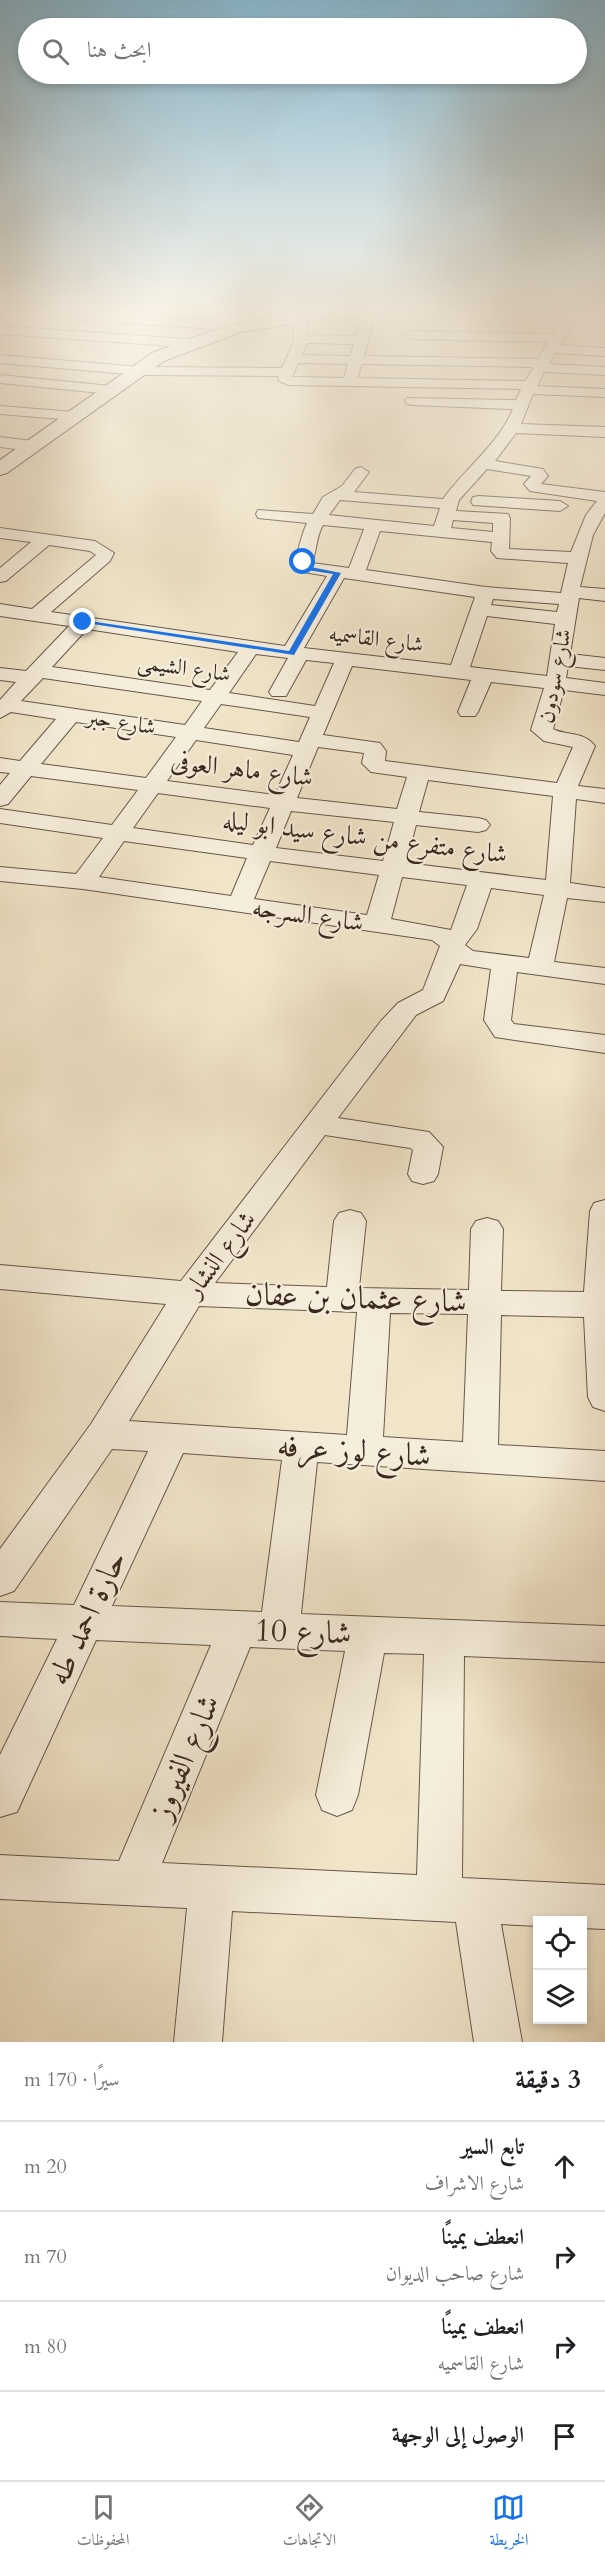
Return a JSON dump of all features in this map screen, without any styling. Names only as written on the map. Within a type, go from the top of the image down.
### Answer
[{"type":"main road","points":[[4,463],[84,409]]},
{"type":"street","points":[[466,409],[517,416]]},
{"type":"street","points":[[446,512],[483,464],[520,409]]},
{"type":"street","points":[[0,410],[67,421]]},
{"type":"street","points":[[482,411],[605,432]]},
{"type":"street","points":[[0,419],[67,421]]},
{"type":"street","points":[[0,442],[32,446]]},
{"type":"street","points":[[483,464],[537,472],[540,476],[532,484],[536,488],[602,503]]},
{"type":"street","points":[[361,472],[348,489],[328,500],[309,535],[310,546],[304,567],[483,602],[569,603],[605,595]]},
{"type":"street","points":[[336,495],[446,512],[501,538],[500,551],[503,554],[578,558]]},
{"type":"street","points":[[264,514],[374,524],[446,512],[602,503]]},
{"type":"street","name":"شارع سودون","points":[[540,968],[557,889],[565,791],[584,746],[574,740],[551,737],[542,730],[555,683],[578,558],[602,503]]},
{"type":"street","points":[[279,692],[296,654],[374,524]]},
{"type":"street","points":[[0,533],[102,549],[105,553],[104,557],[38,615]]},
{"type":"street","points":[[0,577],[46,539]]},
{"type":"street","points":[[458,673],[483,602]]},
{"type":"street","name":"شارع القاسميه","points":[[1,611],[296,654],[605,689]]},
{"type":"street","points":[[4,708],[83,622]]},
{"type":"street","points":[[83,882],[251,648]]},
{"type":"street","points":[[559,659],[605,664]]},
{"type":"street","points":[[238,905],[345,660]]},
{"type":"street","name":"شارع الشيمى","points":[[0,674],[35,675],[216,697],[322,713]]},
{"type":"street","points":[[468,712],[483,676]]},
{"type":"street","name":"شارع جبر","points":[[4,708],[71,714],[191,732],[308,745],[367,746],[375,751],[372,760],[379,767],[419,772]]},
{"type":"street","points":[[0,799],[71,714]]},
{"type":"street","name":"شارع ماهر العوفى","points":[[0,765],[283,803],[478,825]]},
{"type":"street","points":[[377,924],[419,772],[605,796]]},
{"type":"street","name":"شارع متفرع من شارع سيد ابو ليله","points":[[0,816],[261,853],[605,895]]},
{"type":"street","name":"شارع السرجه","points":[[0,874],[83,882],[438,933],[445,935],[459,955],[467,958],[605,976]]},
{"type":"street","name":"شارع النشار","points":[[0,1579],[103,1434],[190,1293],[316,1124],[407,1009],[434,996],[444,974],[453,944],[464,929],[481,880]]},
{"type":"street","points":[[506,963],[497,1020],[505,1031],[605,1044]]},
{"type":"street","points":[[316,1124],[419,1139],[428,1147],[423,1174]]},
{"type":"street","points":[[605,1211],[602,1305],[605,1397]]},
{"type":"street","points":[[350,1221],[358,1299],[364,1452]]},
{"type":"street","points":[[480,1459],[486,1229]]},
{"type":"street","name":"شارع عثمان بن عفان","points":[[0,1277],[88,1288],[190,1293],[602,1305]]},
{"type":"street","name":"شارع لوز عرفه","points":[[103,1434],[605,1466]]},
{"type":"street","name":"حارة احمد طه","points":[[2,1797],[172,1438]]},
{"type":"street","points":[[279,1631],[300,1448]]},
{"type":"street","name":"شارع 10","points":[[0,1619],[605,1644]]},
{"type":"street","name":"شارع الفيروز","points":[[131,1884],[238,1629]]},
{"type":"street","points":[[337,1795],[368,1635]]},
{"type":"street","points":[[444,1638],[457,1900],[498,2042]]},
{"type":"street","points":[[0,1877],[605,1907]]},
{"type":"street","points":[[198,2042],[210,1888]]},
{"type":"route","points":[[83,622],[291,653],[338,573],[304,567],[303,562]]}]
